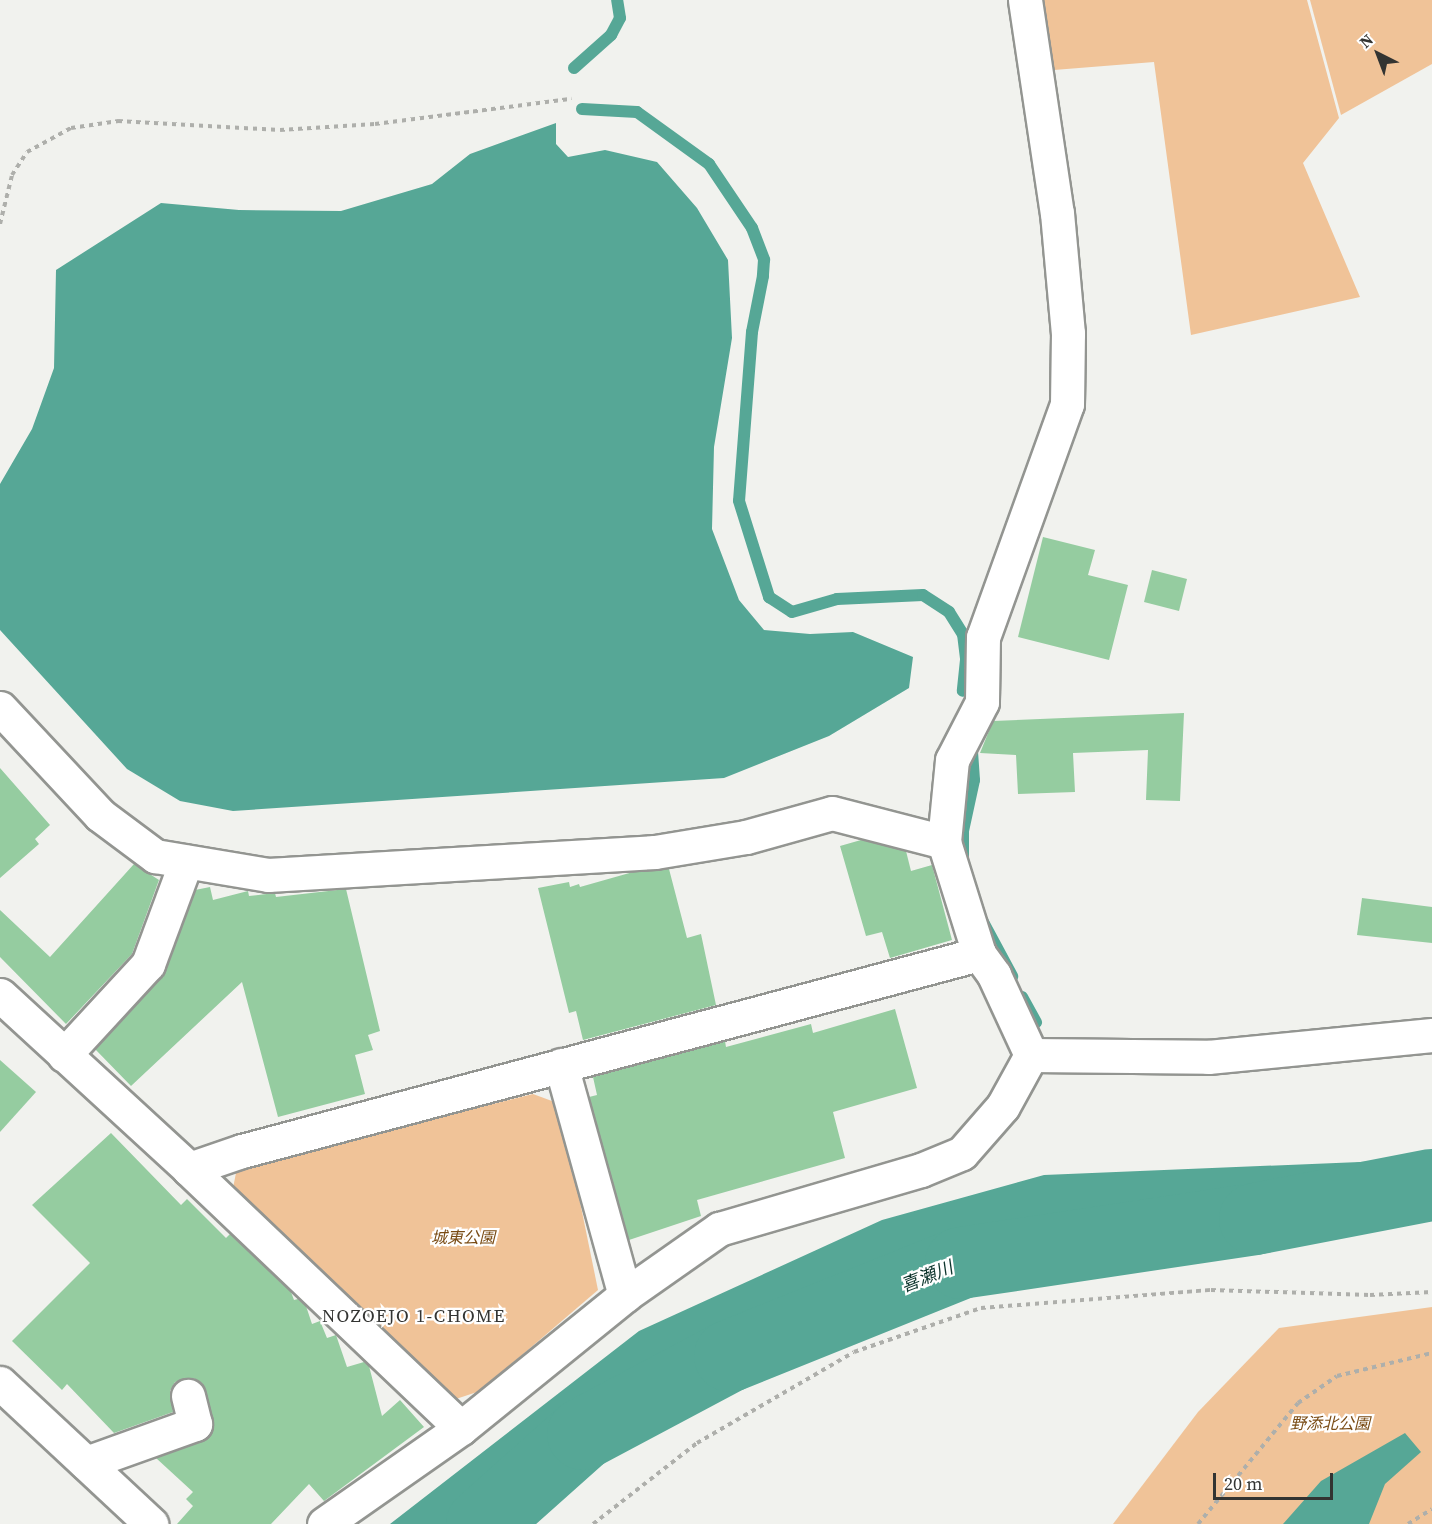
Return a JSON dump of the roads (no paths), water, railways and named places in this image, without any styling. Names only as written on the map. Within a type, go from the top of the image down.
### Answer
[{"type":"street","points":[[1025,0],[1057,213],[1068,333],[1067,404],[983,637],[982,702],[952,760],[944,842],[979,954],[994,975],[1030,1055]]},
{"type":"street","points":[[5,723],[100,815],[155,856],[268,875],[655,852],[746,837],[832,813],[944,842]]},
{"type":"street","points":[[64,1055],[148,964],[186,862]]},
{"type":"street","points":[[189,1169],[561,1065],[979,954]]},
{"type":"street","points":[[0,995],[189,1169],[461,1428]]},
{"type":"street","points":[[1030,1055],[1208,1057],[1432,1035]]},
{"type":"street","points":[[324,1524],[461,1428],[624,1295],[719,1229],[921,1170],[962,1153],[1003,1106],[1030,1055]]},
{"type":"street","points":[[561,1065],[624,1295]]},
{"type":"street","points":[[0,1383],[152,1524]]},
{"type":"street","points":[[86,1463],[195,1424],[189,1396]]},
{"type":"waterway","points":[[574,68],[611,35],[620,18],[617,0]]},
{"type":"waterway","points":[[582,109],[637,112],[709,164],[752,228],[764,260],[752,332],[739,501],[769,597],[792,612],[837,599],[923,595],[949,612],[963,634],[966,660],[963,691]]},
{"type":"waterway","points":[[963,862],[963,831],[974,780],[971,741]]},
{"type":"waterway","points":[[982,920],[1012,976]]},
{"type":"waterway","points":[[1022,997],[1036,1022]]},
{"type":"waterway","name":"喜瀬川","points":[[482,1524],[583,1434],[730,1356],[961,1263],[1255,1219],[1432,1185]]},
{"type":"district","name":"NOZOEJO 1-CHOME","points":[[414,1316]]},
{"type":"park label","name":"城東公園","points":[[463,1237]]},
{"type":"park label","name":"野添北公園","points":[[1330,1423]]}]
